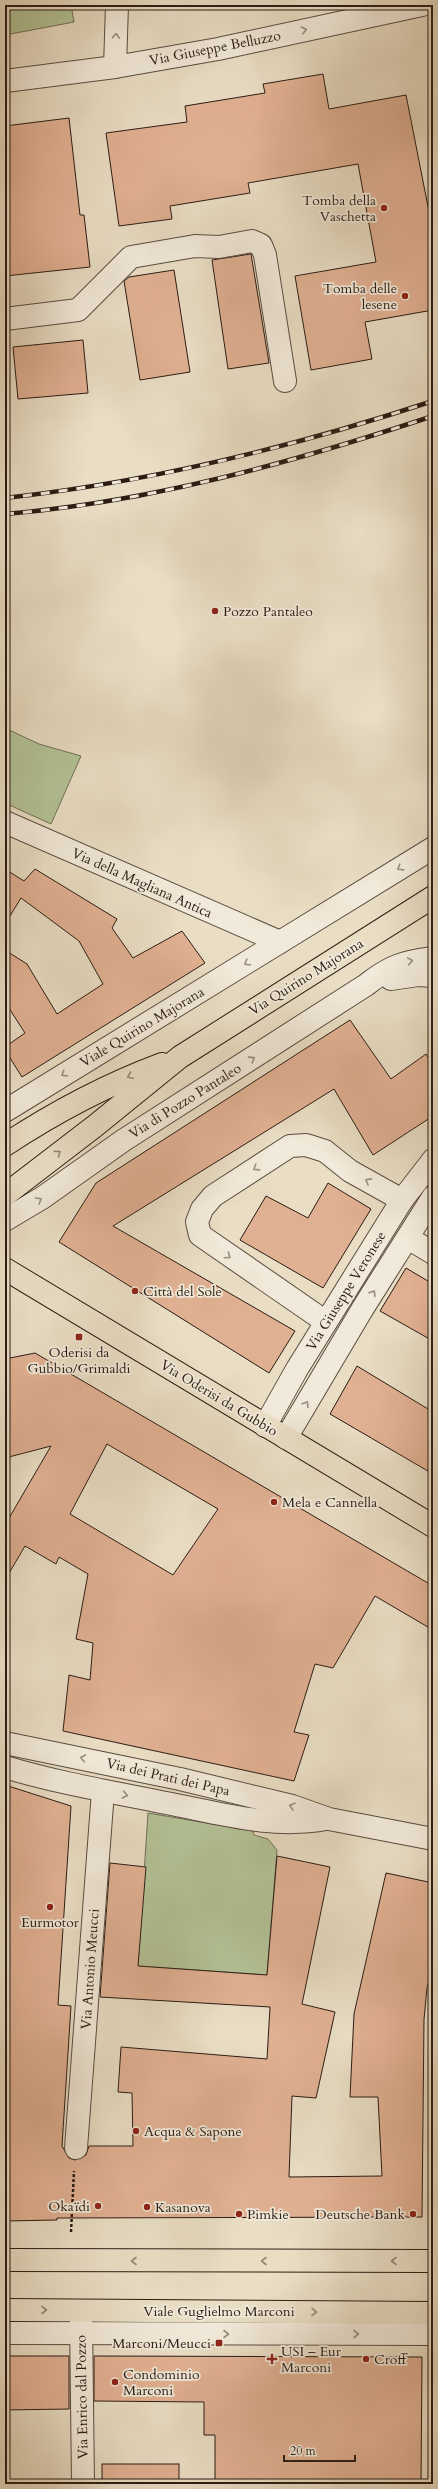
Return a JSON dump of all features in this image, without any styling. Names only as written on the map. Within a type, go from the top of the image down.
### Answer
[{"type":"main road","name":"Via Quirino Majorana","points":[[5,1195],[180,1057],[433,897]]},
{"type":"main road","name":"Via Quirino Majorana","points":[[5,1145],[88,1096],[121,1080],[180,1057]]},
{"type":"main road","name":"Via Oderisi da Gubbio","points":[[5,1269],[433,1526]]},
{"type":"main road","points":[[5,2260],[433,2261]]},
{"type":"main road","name":"Viale Guglielmo Marconi","points":[[5,2310],[433,2313]]},
{"type":"street","points":[[115,67],[117,5]]},
{"type":"street","name":"Via Giuseppe Belluzzo","points":[[5,81],[115,67],[218,49],[422,5]]},
{"type":"street","points":[[5,319],[78,310],[131,258],[195,246],[219,247],[252,242],[261,245],[265,255],[285,381]]},
{"type":"street","name":"Via della Magliana Antica","points":[[5,822],[280,942]]},
{"type":"street","points":[[280,942],[433,848]]},
{"type":"street","name":"Viale Quirino Majorana","points":[[5,1111],[280,942]]},
{"type":"street","name":"Via di Pozzo Pantaleo","points":[[5,1220],[42,1198],[124,1140],[366,985],[393,966],[433,958]]},
{"type":"street","name":"Via di Pozzo Pantaleo","points":[[366,985],[400,977],[433,976]]},
{"type":"street","points":[[326,1322],[200,1235],[197,1222],[202,1209],[213,1196],[290,1146],[306,1145],[325,1151],[350,1171],[402,1200]]},
{"type":"street","name":"Via Giuseppe Veronese","points":[[265,1426],[326,1322],[402,1200],[433,1160]]},
{"type":"street","name":"Via Giuseppe Veronese","points":[[286,1438],[433,1197]]},
{"type":"street","points":[[408,1238],[433,1253]]},
{"type":"street","name":"Via dei Prati dei Papa","points":[[5,1743],[187,1781],[292,1806],[329,1819],[433,1839]]},
{"type":"street","name":"Via dei Prati dei Papa","points":[[5,1768],[103,1791],[268,1822],[305,1823],[329,1819]]},
{"type":"street","name":"Via Antonio Meucci","points":[[75,2157],[103,1791]]},
{"type":"street","name":"Via Enrico dal Pozzo","points":[[81,2310],[83,2484]]},
{"type":"street","name":"Viale Guglielmo Marconi","points":[[5,2333],[433,2334]]},
{"type":"path","points":[[71,2232],[75,2157]]},
{"type":"green space","points":[[5,5],[71,5],[74,22],[5,35]]},
{"type":"green space","points":[[5,728],[39,744],[81,756],[51,824],[5,803]]},
{"type":"green space","points":[[148,1813],[253,1831],[254,1835],[268,1839],[277,1850],[267,1975],[138,1966]]},
{"type":"building","points":[[323,74],[329,109],[406,95],[433,232],[433,310],[365,322],[372,359],[311,370],[295,276],[376,262],[358,164],[248,183],[250,193],[170,206],[172,219],[119,226],[106,133],[187,122],[185,106],[265,93],[263,84]]},
{"type":"building","points":[[69,118],[80,215],[84,215],[90,267],[5,276],[5,126]]},
{"type":"building","points":[[251,254],[269,363],[228,369],[212,260]]},
{"type":"building","points":[[174,270],[190,372],[140,380],[124,281],[129,277]]},
{"type":"building","points":[[83,340],[88,393],[18,399],[13,347]]},
{"type":"building","points":[[5,869],[24,881],[35,869],[117,919],[112,928],[133,958],[182,931],[205,963],[22,1077],[5,1050],[5,1047],[25,1033],[5,1002],[5,950],[27,964],[57,1014],[103,984],[79,941],[21,898],[5,924]]},
{"type":"building","points":[[350,1020],[391,1079],[426,1054],[433,1065],[433,1116],[373,1155],[334,1089],[113,1226],[295,1331],[269,1373],[59,1242],[96,1183]]},
{"type":"building","points":[[328,1183],[371,1209],[323,1288],[240,1240],[266,1196],[308,1218]]},
{"type":"building","points":[[406,1268],[433,1284],[433,1341],[380,1311]]},
{"type":"building","points":[[35,1353],[433,1586],[433,1630],[375,1596],[333,1668],[315,1664],[294,1732],[309,1735],[294,1781],[63,1731],[69,1675],[90,1680],[93,1643],[76,1639],[88,1574],[59,1557],[56,1564],[25,1546],[5,1580],[5,1525],[51,1446],[5,1458],[5,1359]],"holes":[[[107,1444],[218,1509],[173,1575],[70,1514]]]},
{"type":"building","points":[[357,1366],[433,1412],[433,1474],[330,1414]]},
{"type":"building","points":[[5,1785],[71,1806],[58,2005],[71,2006],[62,2146],[69,2158],[75,2160],[86,2155],[89,2146],[133,2146],[132,2093],[118,2092],[121,2047],[267,2059],[270,2007],[100,1997],[110,1863],[146,1867],[138,1966],[267,1975],[277,1856],[330,1867],[302,2004],[335,2012],[316,2098],[292,2096],[289,2177],[382,2176],[378,2097],[350,2097],[354,2014],[386,1873],[433,1883],[433,1964],[427,1988],[424,2019],[422,2217],[57,2218],[57,2220],[5,2221]]},
{"type":"building","points":[[5,2356],[69,2356],[69,2409],[5,2410]]},
{"type":"building","points":[[94,2356],[422,2357],[421,2484],[215,2484],[215,2435],[204,2435],[204,2402],[94,2401]]},
{"type":"building","points":[[102,2464],[179,2464],[179,2484],[102,2484]]},
{"type":"railway","points":[[5,498],[114,483],[222,461],[328,433],[433,401]]},
{"type":"railway","points":[[5,514],[114,500],[222,478],[328,449],[433,416]]},
{"type":"place","name":"Tomba della Vaschetta","points":[[384,208]]},
{"type":"place","name":"Tomba delle lesene","points":[[405,296]]},
{"type":"place","name":"Pozzo Pantaleo","points":[[215,611]]},
{"type":"place","name":"Città del Sole","points":[[135,1291]]},
{"type":"place","name":"Oderisi da Gubbio/Grimaldi","points":[[79,1337]]},
{"type":"place","name":"Mela e Cannella","points":[[274,1502]]},
{"type":"place","name":"Eurmotor","points":[[50,1907]]},
{"type":"place","name":"Acqua & Sapone","points":[[136,2131]]},
{"type":"place","name":"Okaïdi","points":[[98,2206]]},
{"type":"place","name":"Kasanova","points":[[147,2207]]},
{"type":"place","name":"Pimkie","points":[[239,2214]]},
{"type":"place","name":"Deutsche Bank","points":[[413,2214]]},
{"type":"place","name":"Marconi/Meucci","points":[[219,2343]]},
{"type":"place","name":"USI – Eur Marconi","points":[[272,2359]]},
{"type":"place","name":"Croff","points":[[366,2359]]},
{"type":"place","name":"Condominio Marconi","points":[[115,2382]]}]
